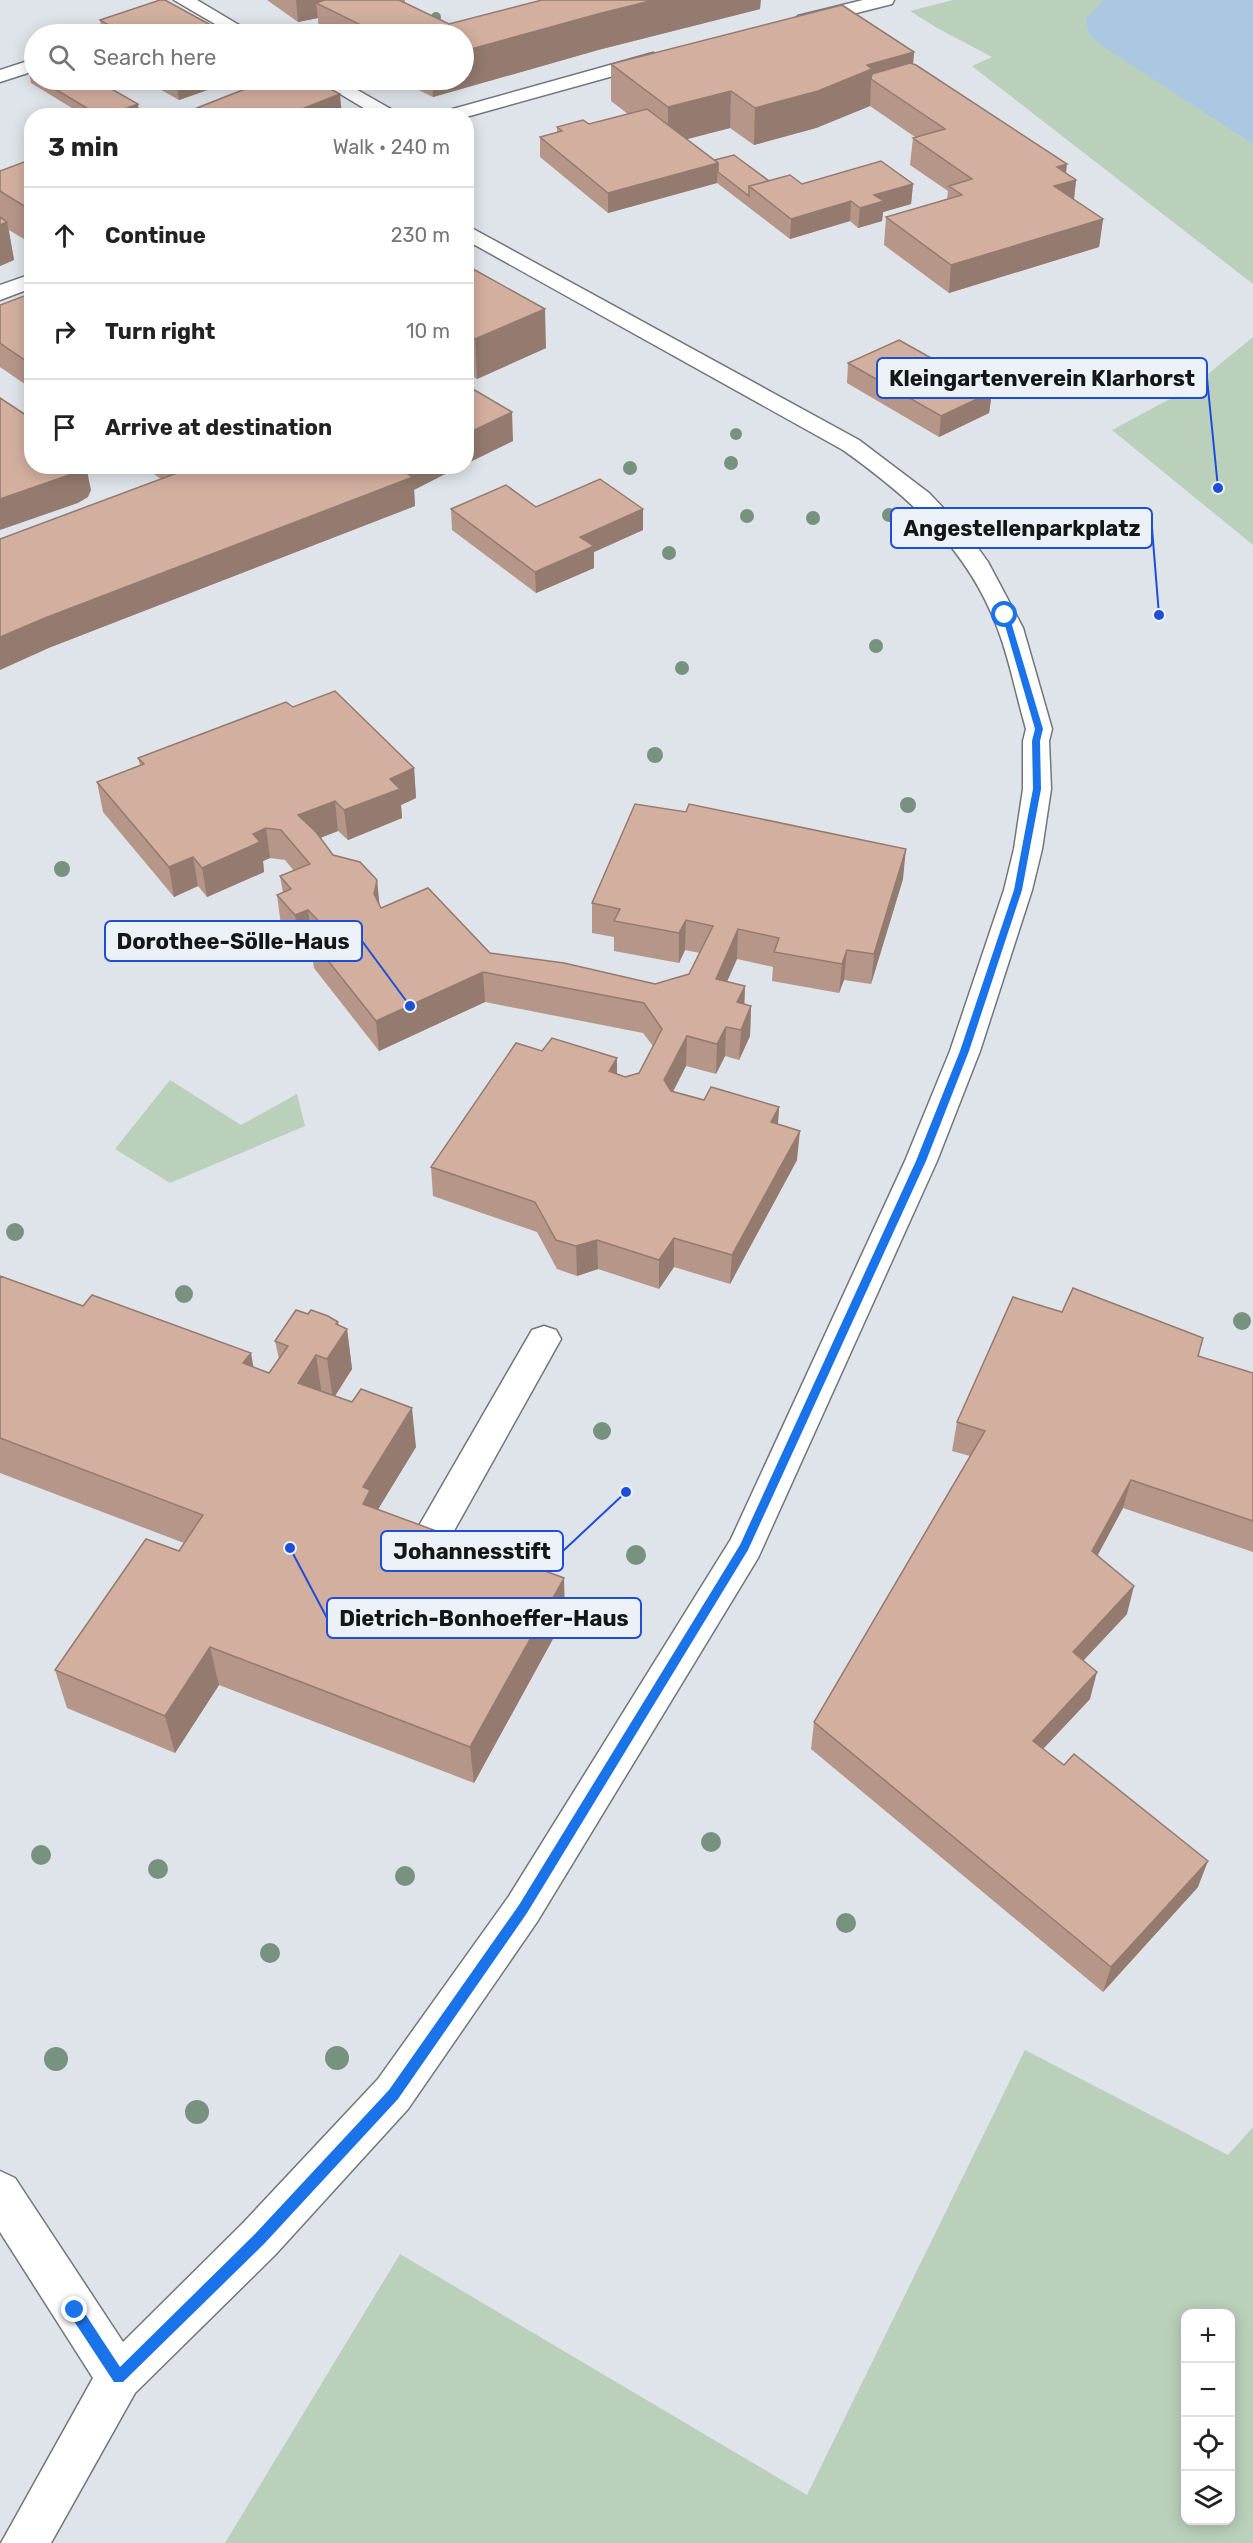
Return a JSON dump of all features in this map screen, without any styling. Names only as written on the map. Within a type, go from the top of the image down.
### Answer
[{"type":"street","points":[[784,26],[885,0]]},
{"type":"street","points":[[186,9],[221,24]]},
{"type":"street","points":[[474,109],[672,54]]},
{"type":"street","points":[[0,76],[24,68]]},
{"type":"street","points":[[345,90],[378,108]]},
{"type":"street","points":[[25,2543],[119,2377],[260,2239],[393,2094],[523,1909],[745,1547],[930,1139],[965,1051],[1018,890],[1029,839],[1037,789],[1036,741],[1039,729],[1005,615],[955,534],[928,503],[903,482],[850,445],[474,235]]},
{"type":"street","points":[[0,293],[24,283]]},
{"type":"street","points":[[418,1561],[544,1339]]},
{"type":"street","points":[[0,2193],[119,2377]]},
{"type":"green space","points":[[953,0],[1253,0],[1253,284],[972,66],[992,57],[910,11]]},
{"type":"green space","points":[[1253,337],[1253,545],[1112,430],[1192,387]]},
{"type":"green space","points":[[170,1080],[241,1125],[297,1094],[305,1126],[170,1183],[115,1149]]},
{"type":"green space","points":[[1025,2050],[1228,2155],[1253,2127],[1253,2543],[225,2543],[400,2254],[807,2495]]},
{"type":"water","points":[[1104,0],[1253,0],[1253,144],[1096,42],[1088,32],[1086,19]]},
{"type":"building","points":[[165,0],[209,24],[107,24],[100,20]]},
{"type":"building","points":[[325,0],[399,0],[449,24],[359,24],[316,3]]},
{"type":"building","points":[[542,0],[654,0],[474,48],[474,24],[449,24]]},
{"type":"building","points":[[842,5],[914,52],[867,65],[872,69],[818,91],[755,108],[731,91],[668,107],[611,64]]},
{"type":"building","points":[[910,63],[1067,164],[1057,167],[1076,180],[1054,186],[1103,219],[951,265],[886,217],[962,195],[949,186],[972,179],[913,138],[945,129],[871,79],[872,74]]},
{"type":"building","points":[[57,90],[114,90],[138,104],[127,108],[87,108]]},
{"type":"building","points":[[242,90],[332,90],[340,94],[304,108],[197,108]]},
{"type":"building","points":[[647,109],[718,163],[608,193],[540,137],[562,131],[557,127],[583,120],[589,124]]},
{"type":"building","points":[[734,155],[769,181],[749,186],[749,196],[718,172],[718,163],[715,160]]},
{"type":"building","points":[[881,161],[913,184],[874,195],[884,201],[860,208],[851,201],[791,219],[749,186],[790,175],[802,184]]},
{"type":"building","points":[[24,162],[24,206],[0,191],[0,171]]},
{"type":"building","points":[[0,217],[7,222],[0,225]]},
{"type":"building","points":[[474,269],[545,309],[475,339]]},
{"type":"building","points":[[24,296],[24,360],[0,343],[0,305]]},
{"type":"building","points":[[899,340],[992,392],[941,416],[848,363]]},
{"type":"building","points":[[474,390],[512,412],[474,430]]},
{"type":"building","points":[[0,398],[24,414],[24,474],[72,474],[0,499]]},
{"type":"building","points":[[174,474],[408,474],[413,477],[0,637],[0,539]]},
{"type":"building","points":[[600,479],[643,509],[580,537],[594,546],[535,572],[451,509],[506,485],[536,507]]},
{"type":"building","points":[[335,691],[414,768],[390,779],[400,789],[344,810],[335,801],[298,815],[316,832],[333,855],[360,862],[377,880],[374,894],[381,908],[428,888],[490,953],[564,963],[655,984],[689,974],[713,926],[686,920],[679,933],[614,921],[620,909],[592,903],[635,804],[686,812],[689,804],[906,849],[874,954],[847,950],[842,964],[774,952],[779,938],[738,929],[716,979],[745,986],[737,1002],[751,1006],[741,1030],[726,1027],[717,1044],[687,1036],[664,1080],[671,1091],[704,1100],[711,1087],[779,1107],[771,1122],[800,1131],[732,1255],[674,1238],[659,1260],[597,1240],[576,1246],[556,1240],[535,1202],[431,1167],[516,1043],[542,1051],[552,1038],[617,1058],[609,1071],[625,1077],[639,1073],[662,1029],[644,1003],[483,972],[376,1021],[310,938],[328,931],[308,910],[295,915],[277,895],[291,889],[280,876],[310,864],[281,830],[266,828],[253,834],[260,842],[202,868],[193,857],[169,867],[97,782],[144,764],[138,758],[286,702],[293,707]]},
{"type":"building","points":[[0,1276],[83,1306],[92,1295],[251,1353],[243,1363],[269,1373],[288,1346],[275,1341],[296,1310],[308,1314],[311,1310],[328,1316],[338,1322],[336,1324],[347,1329],[327,1359],[316,1355],[298,1383],[352,1402],[361,1389],[412,1408],[363,1487],[370,1490],[363,1504],[564,1578],[470,1747],[210,1647],[165,1716],[55,1670],[146,1539],[179,1551],[203,1515],[0,1438]]},
{"type":"building","points":[[1073,1288],[1203,1338],[1198,1356],[1253,1373],[1253,1521],[1131,1480],[1092,1551],[1134,1586],[1073,1652],[1097,1672],[1033,1741],[1064,1765],[1074,1754],[1208,1861],[1111,1967],[814,1722],[985,1431],[957,1422],[1013,1297],[1062,1312]]},
{"type":"place","name":"Kleingartenverein Klarhorst","points":[[1218,488]]},
{"type":"place","name":"Angestellenparkplatz","points":[[1159,615]]},
{"type":"place","name":"Dorothee-Sölle-Haus","points":[[410,1006]]},
{"type":"place","name":"Johannesstift","points":[[626,1492]]},
{"type":"place","name":"Dietrich-Bonhoeffer-Haus","points":[[290,1548]]},
{"type":"route","points":[[75,2310],[119,2377],[260,2239],[393,2094],[523,1909],[745,1547],[921,1161],[965,1051],[1018,890],[1028,849],[1037,789],[1036,741],[1039,729],[1005,615]]}]
